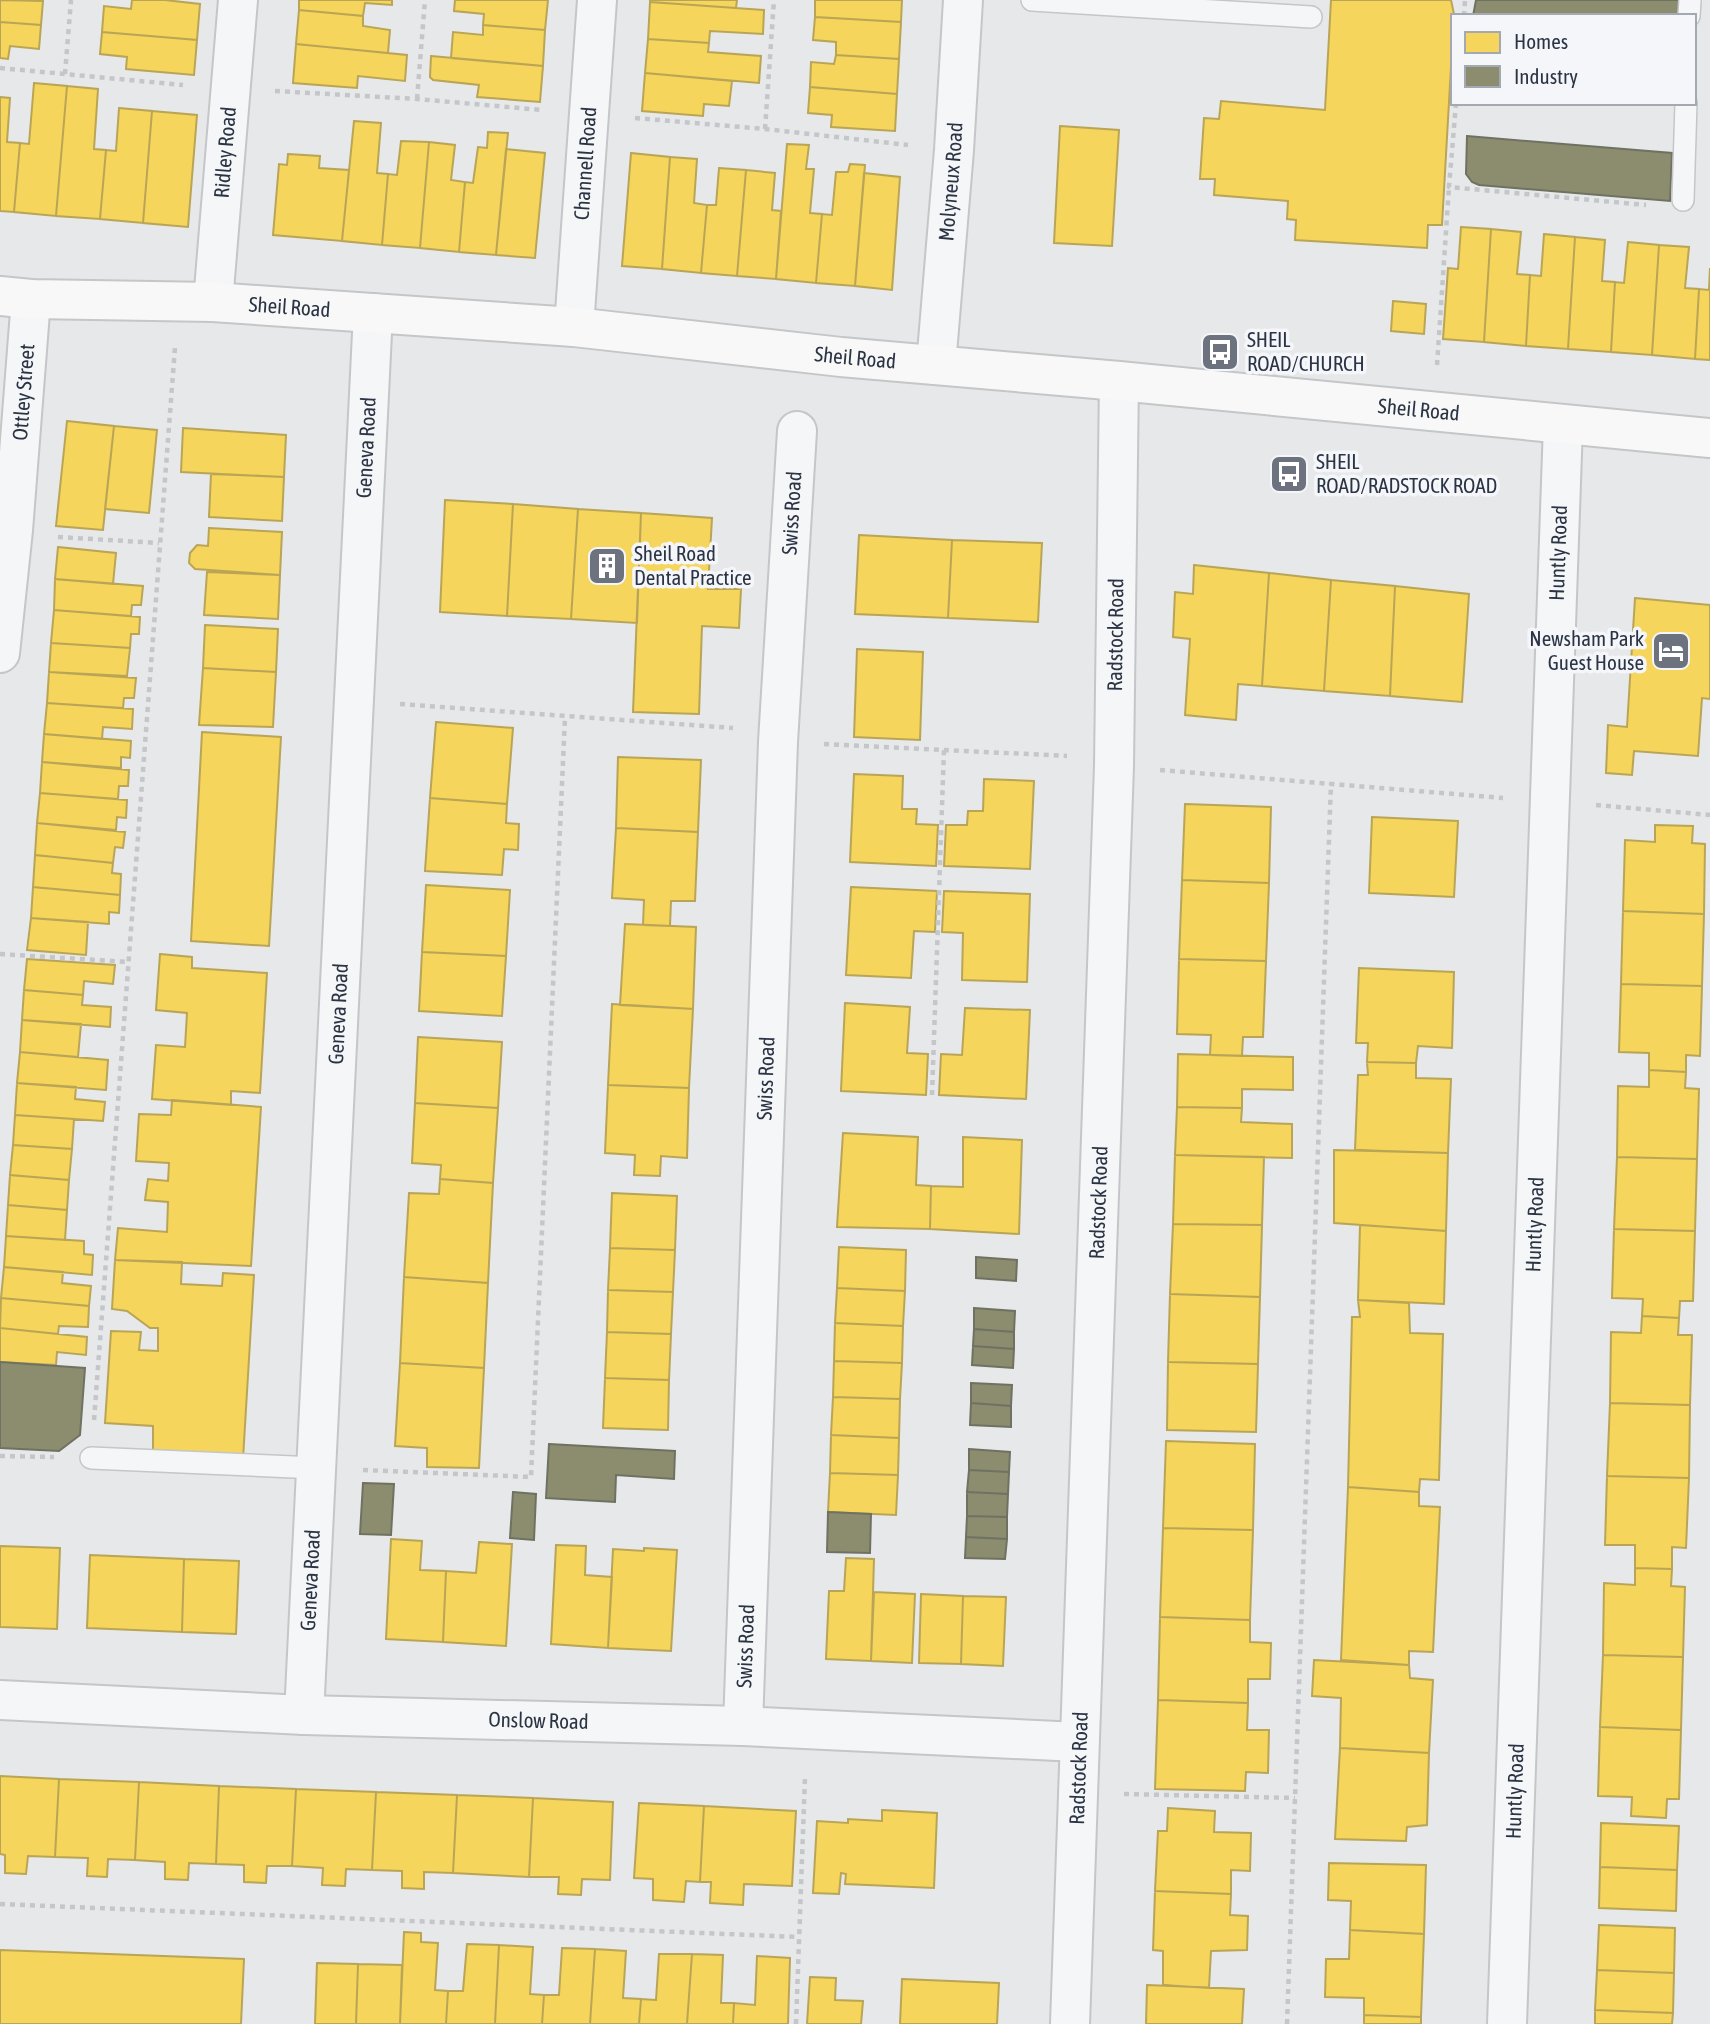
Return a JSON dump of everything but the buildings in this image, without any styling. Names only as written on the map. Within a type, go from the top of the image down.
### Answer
[{"type":"main road","name":"Sheil Road","points":[[15,297],[196,302],[574,327],[804,353],[1710,438]]},
{"type":"street","name":"Ridley Road","points":[[196,302],[229,89],[238,0]]},
{"type":"street","name":"Channell Road","points":[[574,327],[597,0]]},
{"type":"street","name":"Molyneux Road","points":[[936,365],[963,0]]},
{"type":"street","name":"Ottley Street","points":[[0,653],[13,530],[15,297]]},
{"type":"street","name":"Geneva Road","points":[[304,1715],[373,313]]},
{"type":"street","name":"Radstock Road","points":[[1070,2024],[1113,762],[1119,381]]},
{"type":"street","name":"Huntly Road","points":[[1507,2024],[1563,425]]},
{"type":"street","name":"Swiss Road","points":[[743,1726],[779,737],[797,431]]},
{"type":"street","name":"Onslow Road","points":[[0,1700],[304,1715],[743,1726],[1078,1742]]},
{"type":"lane","points":[[1032,0],[1311,17]]},
{"type":"lane","points":[[1683,200],[1686,105]]},
{"type":"lane","points":[[92,1458],[316,1468]]},
{"type":"path","points":[[65,74],[71,0]]},
{"type":"path","points":[[417,99],[425,0]]},
{"type":"path","points":[[765,129],[774,0]]},
{"type":"path","points":[[0,68],[229,89],[417,99],[765,129],[954,150]]},
{"type":"path","points":[[1433,412],[1457,105]]},
{"type":"path","points":[[1449,187],[1682,208],[1683,200]]},
{"type":"path","points":[[0,1457],[92,1458],[159,542],[196,302]]},
{"type":"path","points":[[13,530],[61,537],[159,542]]},
{"type":"path","points":[[354,700],[779,737],[1113,762],[1710,815]]},
{"type":"path","points":[[316,1468],[531,1477],[565,717]]},
{"type":"path","points":[[932,1094],[944,749]]},
{"type":"path","points":[[1287,2024],[1331,783]]},
{"type":"path","points":[[0,954],[128,962]]},
{"type":"path","points":[[796,2024],[807,1730]]},
{"type":"path","points":[[1076,1793],[1295,1798]]},
{"type":"path","points":[[0,1904],[799,1937]]},
{"type":"place","name":"SHEIL ROAD/CHURCH","points":[[1220,352]]},
{"type":"place","name":"SHEIL ROAD/RADSTOCK ROAD","points":[[1289,474]]},
{"type":"place","name":"Sheil Road Dental Practice","points":[[607,566]]},
{"type":"place","name":"Newsham Park Guest House","points":[[1671,651]]}]
